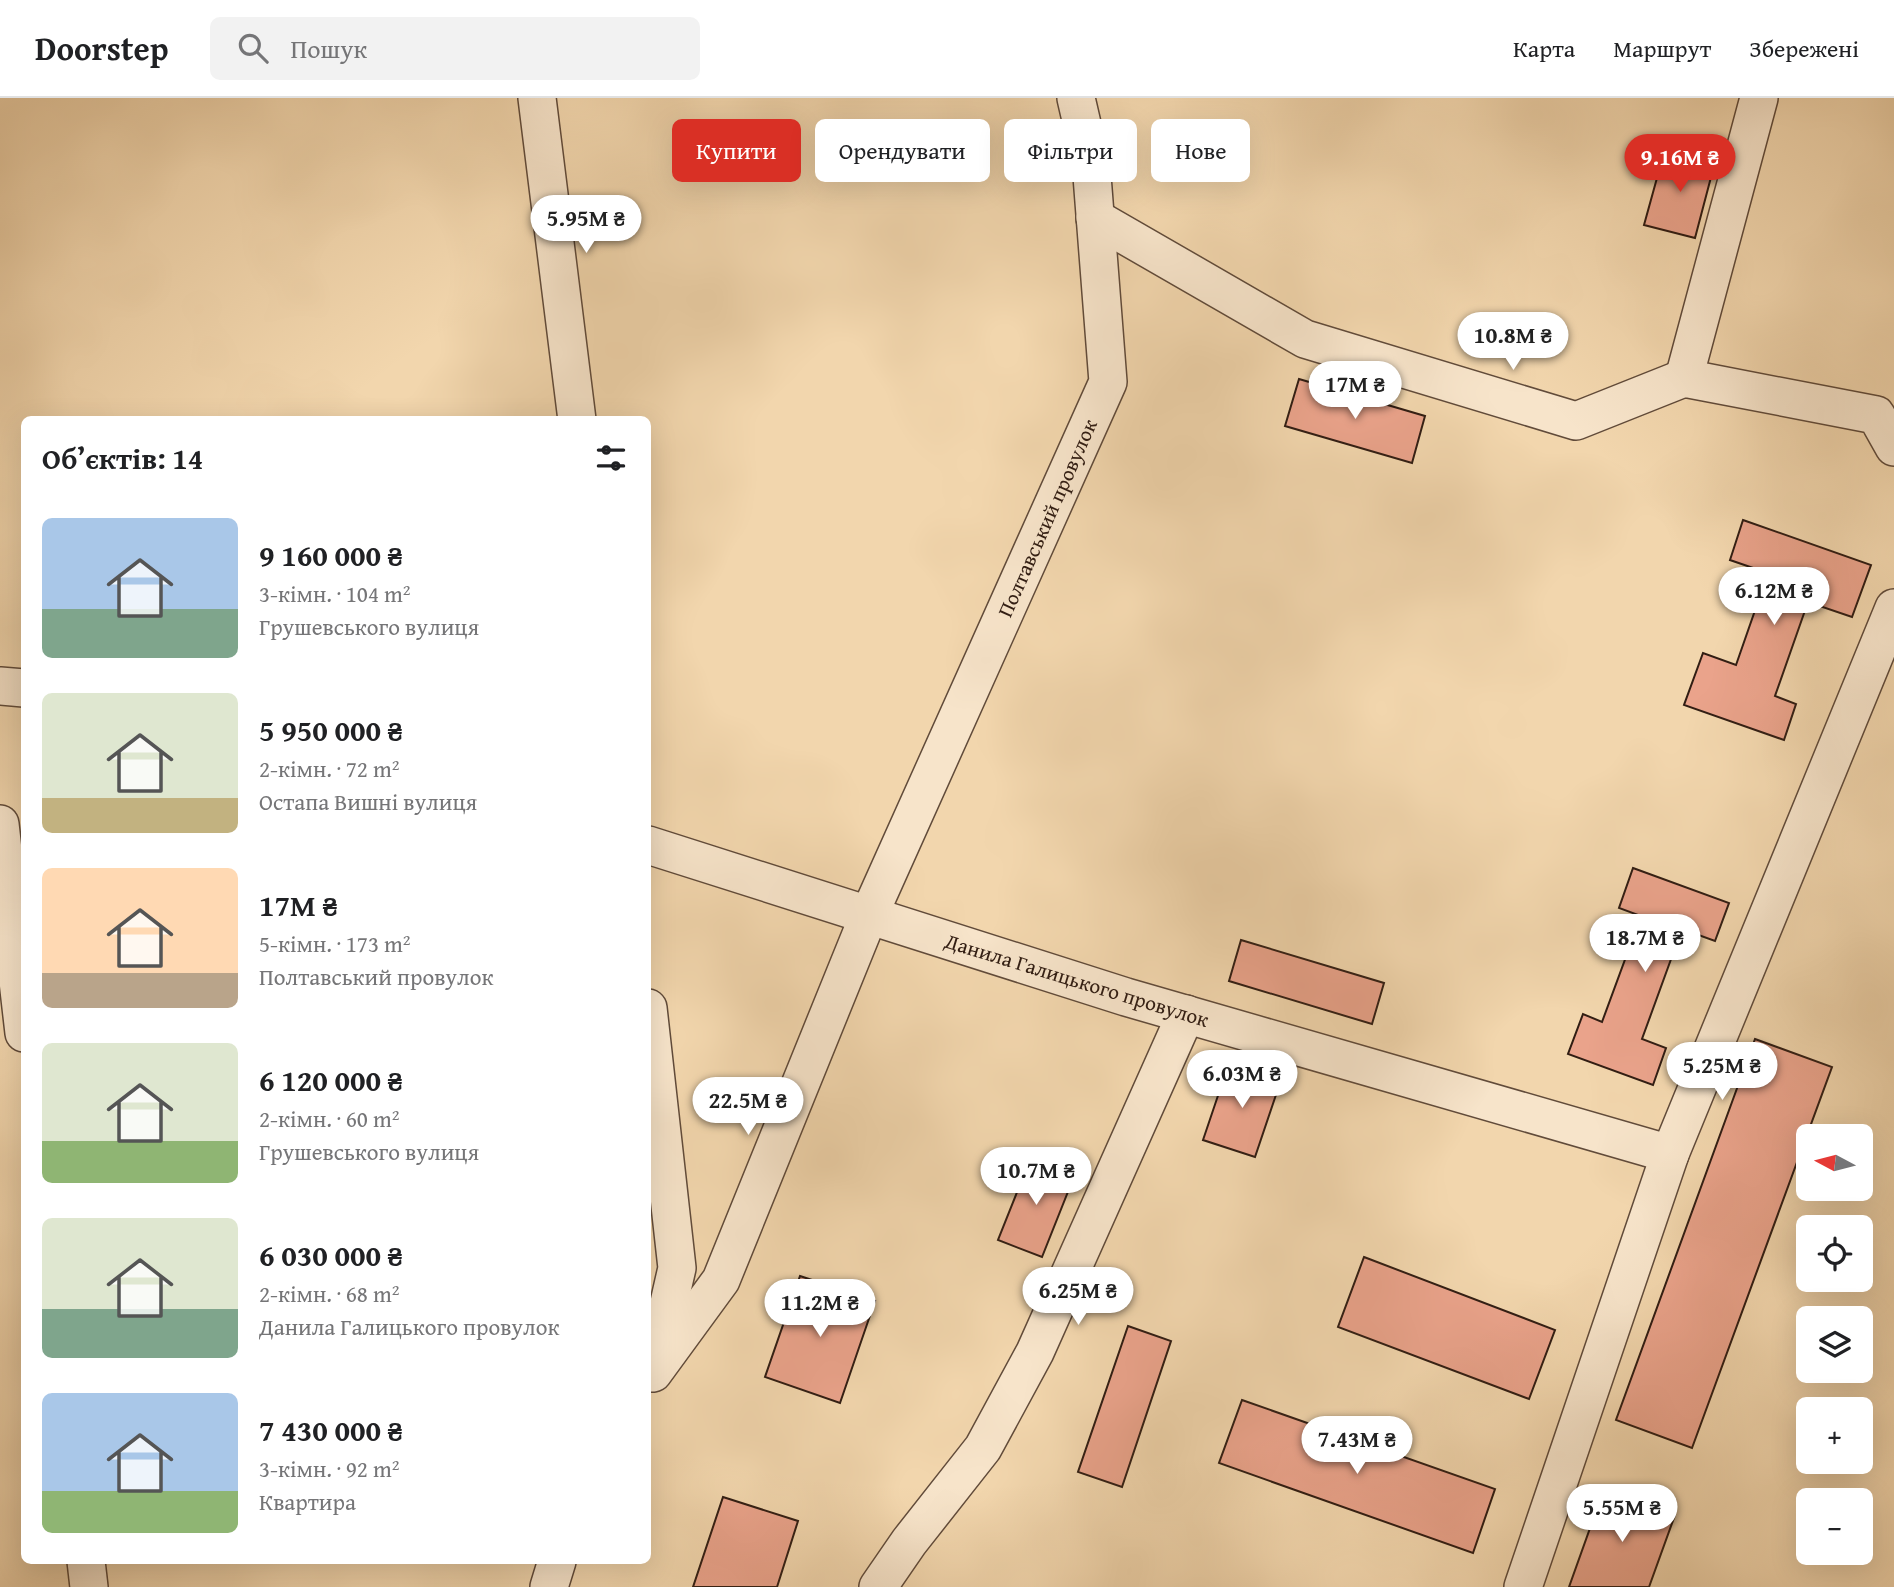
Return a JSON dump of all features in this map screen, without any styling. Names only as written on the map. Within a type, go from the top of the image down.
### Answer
[{"type":"street","points":[[537,98],[577,416]]},
{"type":"street","name":"Полтавський провулок","points":[[651,1377],[721,1280],[869,915],[1108,382],[1091,163],[1076,98]]},
{"type":"street","points":[[1684,378],[1759,98]]},
{"type":"street","points":[[1095,218],[1305,339],[1576,421],[1684,378],[1876,415],[1894,447]]},
{"type":"street","points":[[1523,1587],[1670,1154],[1894,607]]},
{"type":"street","points":[[0,686],[21,688]]},
{"type":"street","points":[[0,824],[21,1007]]},
{"type":"street","name":"Данила Галицького провулок","points":[[651,846],[1186,1014],[1670,1154]]},
{"type":"street","points":[[878,1587],[909,1542],[983,1448],[1035,1352],[1186,1014]]},
{"type":"street","points":[[651,1035],[677,1269],[651,1374]]},
{"type":"street","points":[[86,1564],[89,1587]]},
{"type":"street","points":[[549,1587],[556,1564]]},
{"type":"building","points":[[1665,149],[1715,162],[1695,238],[1644,225]]},
{"type":"building","points":[[1299,379],[1425,416],[1412,463],[1285,426]]},
{"type":"building","points":[[1743,520],[1871,565],[1852,617],[1808,602],[1775,696],[1796,704],[1784,740],[1684,705],[1703,653],[1736,665],[1768,573],[1730,560]]},
{"type":"building","points":[[1633,868],[1729,903],[1715,941],[1682,929],[1642,1039],[1666,1048],[1653,1085],[1568,1054],[1583,1014],[1602,1022],[1641,916],[1619,908]]},
{"type":"building","points":[[1241,940],[1384,983],[1372,1024],[1229,981]]},
{"type":"building","points":[[1755,1039],[1832,1067],[1811,1124],[1796,1124],[1796,1165],[1692,1448],[1616,1420]]},
{"type":"building","points":[[1229,1063],[1281,1080],[1255,1157],[1203,1140]]},
{"type":"building","points":[[1031,1157],[1075,1174],[1042,1257],[998,1240]]},
{"type":"building","points":[[1364,1257],[1555,1330],[1529,1399],[1338,1327]]},
{"type":"building","points":[[800,1276],[875,1301],[840,1403],[765,1377]]},
{"type":"building","points":[[1128,1326],[1171,1341],[1122,1487],[1078,1472]]},
{"type":"building","points":[[1242,1400],[1495,1489],[1473,1553],[1219,1463]]},
{"type":"building","points":[[1604,1489],[1675,1515],[1649,1587],[1569,1587]]},
{"type":"building","points":[[723,1497],[798,1521],[777,1587],[693,1587]]}]
